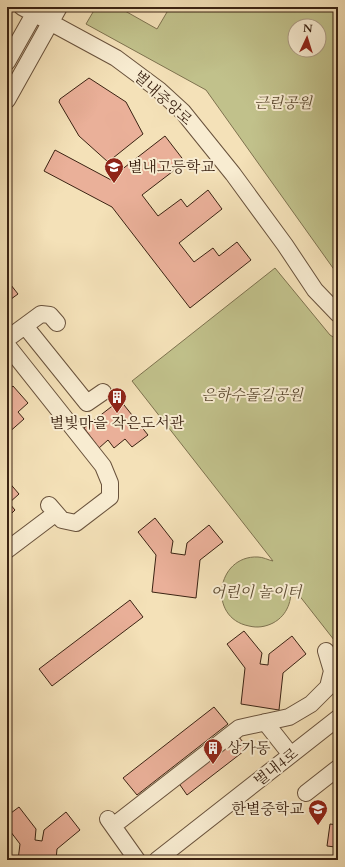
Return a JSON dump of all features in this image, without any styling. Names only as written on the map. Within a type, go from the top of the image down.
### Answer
[{"type":"street","points":[[7,100],[59,7]]},
{"type":"street","points":[[7,62],[31,9]]},
{"type":"street","name":"별내중앙로","points":[[31,9],[50,22],[116,58],[159,90],[183,112],[233,174],[285,245],[315,290],[338,314]]},
{"type":"street","points":[[7,339],[41,314],[50,315],[57,323]]},
{"type":"street","points":[[25,326],[87,403],[103,392]]},
{"type":"street","points":[[7,346],[103,466],[110,483],[110,497],[76,522],[62,520],[52,508],[7,550]]},
{"type":"street","points":[[137,860],[110,823],[239,728],[289,717],[311,704],[328,687],[332,671],[326,651]]},
{"type":"street","name":"별내4로","points":[[157,860],[338,718]]},
{"type":"street","points":[[265,722],[291,755]]},
{"type":"street","points":[[306,793],[338,768]]},
{"type":"green space","name":"근린공원","points":[[96,7],[118,7],[157,29],[170,7],[338,7],[338,275],[206,90],[86,24]]},
{"type":"green space","name":"은하수돌길공원","points":[[275,268],[330,335],[338,340],[338,645],[291,585],[291,596],[288,607],[282,616],[273,623],[258,627],[249,626],[236,621],[227,612],[222,600],[222,588],[226,576],[233,566],[244,559],[258,557],[273,561],[132,381]]},
{"type":"building","points":[[89,78],[126,102],[143,134],[108,162],[79,136],[59,102],[60,99]]},
{"type":"building","name":"별내고등학교","points":[[165,136],[185,162],[142,195],[158,216],[181,199],[187,207],[208,190],[222,209],[179,243],[194,262],[213,248],[219,256],[237,242],[251,260],[190,308],[112,207],[44,171],[55,150],[113,181],[118,177],[116,174]]},
{"type":"building","points":[[7,280],[18,294],[7,302]]},
{"type":"building","points":[[13,386],[28,403],[18,412],[24,419],[7,434],[7,391]]},
{"type":"building","name":"별빛마을 작은도서관","points":[[120,400],[148,435],[132,447],[125,439],[114,448],[108,440],[99,448],[84,428]]},
{"type":"building","points":[[7,480],[19,494],[9,503],[15,510],[7,518]]},
{"type":"building","points":[[155,518],[173,541],[171,553],[185,555],[187,543],[209,525],[223,542],[200,560],[196,598],[152,592],[156,555],[138,532]]},
{"type":"building","points":[[130,600],[143,617],[52,686],[39,669]]},
{"type":"building","points":[[244,631],[262,653],[260,664],[268,665],[269,654],[292,636],[306,654],[283,673],[279,710],[241,704],[245,668],[227,644]]},
{"type":"building","points":[[214,707],[228,724],[137,795],[123,778]]},
{"type":"building","name":"상가동","points":[[238,736],[248,748],[187,795],[178,782]]},
{"type":"building","points":[[19,807],[36,829],[35,840],[42,841],[44,830],[66,812],[80,830],[57,849],[56,860],[18,860],[20,844],[7,827],[7,816]]},
{"type":"building","name":"한별중학교","points":[[330,824],[338,825],[338,860],[333,860],[335,847],[327,846]]},
{"type":"place","name":"별내고등학교","points":[[114,184]]},
{"type":"place","name":"별빛마을 작은도서관","points":[[117,414]]},
{"type":"place","name":"상가동","points":[[213,765]]},
{"type":"place","name":"한별중학교","points":[[318,826]]},
{"type":"park label","name":"어린이 놀이터","points":[[256,592]]}]
